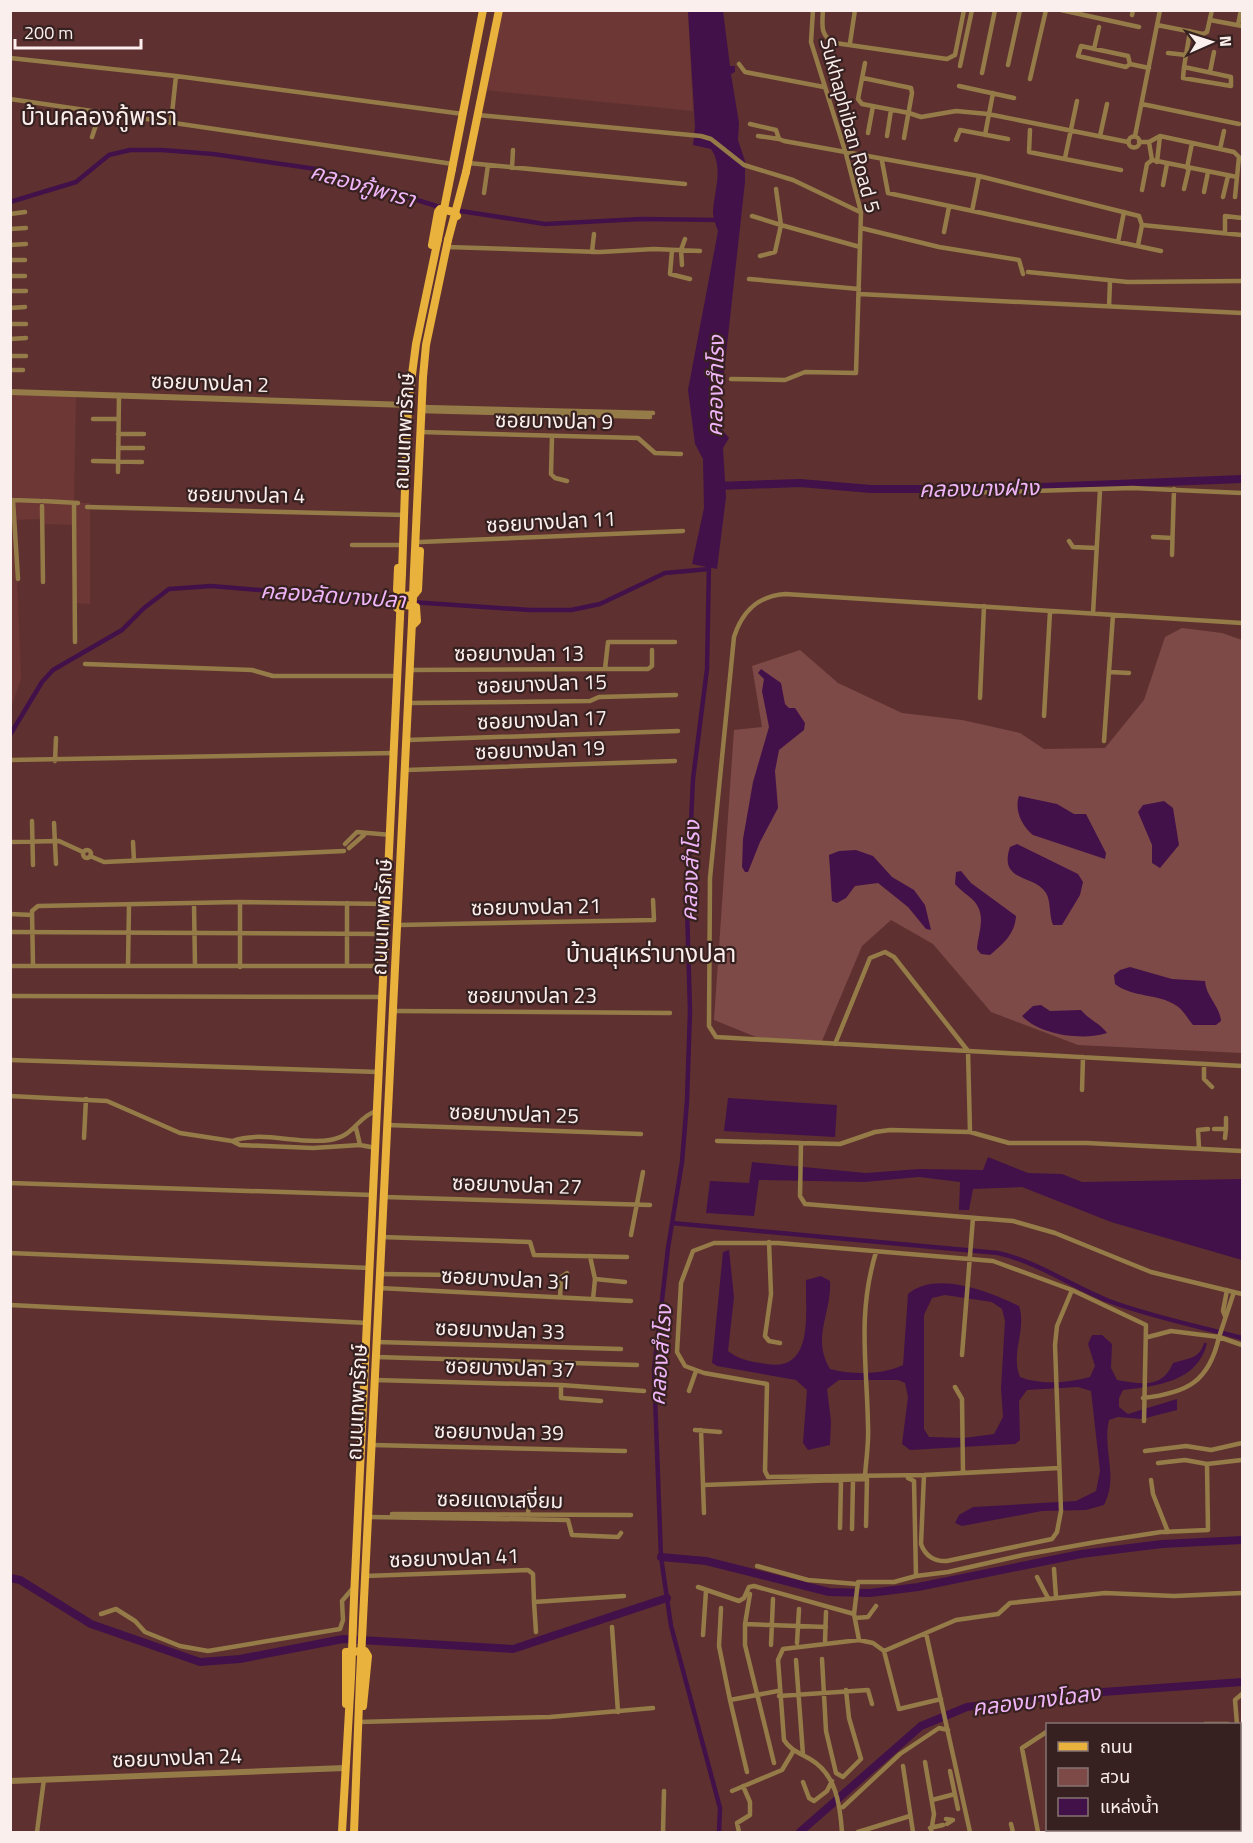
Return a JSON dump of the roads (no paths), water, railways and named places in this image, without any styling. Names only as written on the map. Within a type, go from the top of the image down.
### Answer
[{"type":"main road","name":"ถนนเทพารักษ์","points":[[342,1833],[399,676],[408,405],[416,344],[483,10]]},
{"type":"main road","name":"ถนนเทพารักษ์","points":[[354,1833],[381,1237],[399,925],[420,409],[426,345],[447,244],[468,163],[499,10]]},
{"type":"main road","points":[[436,250],[432,247],[440,209],[457,214],[451,242],[447,244]]},
{"type":"main road","points":[[405,516],[400,545],[397,590],[408,596],[417,593],[418,590],[420,542],[417,513]]},
{"type":"main road","points":[[400,619],[397,616],[398,606],[413,604],[418,610],[417,618],[412,624]]},
{"type":"main road","points":[[372,1218],[382,1218]]},
{"type":"main road","points":[[349,1712],[345,1696],[345,1654],[348,1651],[365,1651],[368,1656],[365,1698],[359,1719]]},
{"type":"street","name":"Sukhaphiban Road 5","points":[[731,379],[785,380],[805,372],[856,373],[861,212],[846,154],[810,42],[813,10]]},
{"type":"street","points":[[823,10],[825,38],[836,42],[951,59],[955,55],[964,10]]},
{"type":"street","points":[[850,43],[855,10]]},
{"type":"street","points":[[960,66],[972,10]]},
{"type":"street","points":[[982,73],[995,10]]},
{"type":"street","points":[[1008,65],[1020,10]]},
{"type":"street","points":[[1030,79],[1046,10]]},
{"type":"street","points":[[1061,10],[1139,27]]},
{"type":"street","points":[[1139,142],[1135,136],[1160,10]]},
{"type":"street","points":[[1158,25],[1206,33],[1212,10]]},
{"type":"street","points":[[1210,20],[1240,26],[1241,10]]},
{"type":"street","points":[[1094,49],[1099,27]]},
{"type":"street","points":[[1184,67],[1232,78],[1231,86],[1182,78],[1190,31]]},
{"type":"street","points":[[1130,64],[1128,56],[1080,46],[1077,56],[1126,67],[1130,64],[1149,68]]},
{"type":"street","points":[[1204,82],[1214,52]]},
{"type":"street","points":[[1168,53],[1186,55]]},
{"type":"street","points":[[10,58],[176,76],[463,114]]},
{"type":"street","points":[[865,63],[859,102],[909,112],[921,117],[956,111],[988,114],[1128,142],[1134,148],[1139,142]]},
{"type":"street","points":[[739,64],[744,72],[824,87]]},
{"type":"street","points":[[171,123],[176,76]]},
{"type":"street","points":[[863,78],[911,88],[904,138]]},
{"type":"street","points":[[959,86],[1014,98]]},
{"type":"street","points":[[985,135],[993,93]]},
{"type":"street","points":[[10,99],[452,166]]},
{"type":"street","points":[[1065,158],[1077,101]]},
{"type":"street","points":[[1100,136],[1107,104]]},
{"type":"street","points":[[1142,104],[1239,124]]},
{"type":"street","points":[[868,133],[873,106]]},
{"type":"street","points":[[886,136],[891,110]]},
{"type":"street","points":[[92,137],[100,113]]},
{"type":"street","points":[[478,115],[711,139],[744,165],[792,180],[861,212]]},
{"type":"street","points":[[750,124],[776,130],[779,139]]},
{"type":"street","points":[[956,140],[960,130],[1008,139]]},
{"type":"street","points":[[1030,130],[1029,152],[1121,170]]},
{"type":"street","points":[[1220,148],[1224,131]]},
{"type":"street","points":[[758,136],[882,161],[979,176],[1139,216],[1142,225],[1138,244]]},
{"type":"street","points":[[1128,142],[1131,137],[1135,136]]},
{"type":"street","points":[[1139,142],[1149,142],[1160,136],[1220,148],[1238,155]]},
{"type":"street","points":[[1154,161],[1160,136]]},
{"type":"street","points":[[1149,142],[1154,161]]},
{"type":"street","points":[[1184,189],[1192,143]]},
{"type":"street","points":[[512,168],[513,150]]},
{"type":"street","points":[[1235,197],[1240,190],[1237,177],[1238,155],[1242,150]]},
{"type":"street","points":[[882,161],[888,193],[1118,242],[1138,244],[1161,251]]},
{"type":"street","points":[[1142,190],[1147,164],[1154,161],[1237,177]]},
{"type":"street","points":[[468,163],[685,184]]},
{"type":"street","points":[[1163,185],[1167,164]]},
{"type":"street","points":[[484,193],[488,165]]},
{"type":"street","points":[[1204,192],[1208,172]]},
{"type":"street","points":[[972,211],[979,176]]},
{"type":"street","points":[[1223,197],[1228,176]]},
{"type":"street","points":[[760,256],[775,252],[781,225],[776,189]]},
{"type":"street","points":[[944,232],[949,207]]},
{"type":"street","points":[[10,214],[25,212]]},
{"type":"street","points":[[1118,242],[1124,212]]},
{"type":"street","points":[[752,216],[860,247]]},
{"type":"street","points":[[1225,233],[1226,216],[1242,218]]},
{"type":"street","points":[[1142,225],[1242,235]]},
{"type":"street","points":[[10,229],[26,228]]},
{"type":"street","points":[[861,228],[939,247],[1019,260],[1025,273],[1110,281],[1242,281]]},
{"type":"street","points":[[592,252],[594,234]]},
{"type":"street","points":[[682,265],[681,250],[685,239]]},
{"type":"street","points":[[10,244],[26,244]]},
{"type":"street","points":[[447,244],[592,252],[700,251]]},
{"type":"street","points":[[672,250],[670,274],[690,279]]},
{"type":"street","points":[[10,260],[25,260]]},
{"type":"street","points":[[10,276],[25,276]]},
{"type":"street","points":[[750,279],[859,292],[1242,313]]},
{"type":"street","points":[[1109,307],[1110,281]]},
{"type":"street","points":[[10,291],[26,291]]},
{"type":"street","points":[[10,308],[25,307]]},
{"type":"street","points":[[10,324],[26,324]]},
{"type":"street","points":[[10,339],[26,338]]},
{"type":"street","points":[[10,356],[26,356]]},
{"type":"street","points":[[10,370],[23,370]]},
{"type":"street","name":"ซอยบางปลา 2","points":[[10,392],[408,405]]},
{"type":"street","points":[[118,395],[118,472]]},
{"type":"street","points":[[420,409],[651,415]]},
{"type":"street","points":[[93,419],[118,419]]},
{"type":"street","name":"ซอยบางปลา 9","points":[[420,432],[639,438],[655,453],[681,454]]},
{"type":"street","points":[[118,434],[144,434]]},
{"type":"street","points":[[552,436],[551,474],[555,478],[567,480]]},
{"type":"street","points":[[118,448],[143,448]]},
{"type":"street","points":[[93,461],[142,462]]},
{"type":"street","points":[[1172,555],[1174,489]]},
{"type":"street","points":[[928,494],[1174,489],[1242,493]]},
{"type":"street","points":[[1093,614],[1100,490]]},
{"type":"street","points":[[18,579],[12,500],[76,503],[75,642]]},
{"type":"street","points":[[42,503],[43,582]]},
{"type":"street","name":"ซอยบางปลา 4","points":[[87,507],[405,516]]},
{"type":"street","name":"ซอยบางปลา 11","points":[[420,542],[683,531]]},
{"type":"street","points":[[1153,537],[1172,538]]},
{"type":"street","points":[[1069,541],[1073,547],[1096,548]]},
{"type":"street","points":[[352,545],[400,545]]},
{"type":"street","points":[[1242,622],[777,595],[754,604],[738,624],[734,637],[710,878],[709,1026],[716,1037],[1242,1066]]},
{"type":"street","points":[[980,698],[984,606]]},
{"type":"street","points":[[1044,716],[1050,612]]},
{"type":"street","points":[[1104,741],[1113,615]]},
{"type":"street","name":"ซอยบางปลา 13","points":[[410,670],[605,669],[608,642],[675,642]]},
{"type":"street","points":[[605,669],[648,669],[652,666],[652,650]]},
{"type":"street","points":[[85,664],[252,670],[277,677],[399,676]]},
{"type":"street","points":[[1110,672],[1129,673]]},
{"type":"street","name":"ซอยบางปลา 15","points":[[409,703],[590,701],[599,697],[676,695]]},
{"type":"street","name":"ซอยบางปลา 17","points":[[407,740],[678,731]]},
{"type":"street","points":[[55,760],[56,738]]},
{"type":"street","points":[[10,760],[395,753]]},
{"type":"street","name":"ซอยบางปลา 19","points":[[406,770],[675,761]]},
{"type":"street","points":[[32,821],[33,866]]},
{"type":"street","points":[[54,823],[56,864]]},
{"type":"street","points":[[10,842],[55,840],[83,852],[84,857],[90,856],[104,862],[336,854],[347,846],[357,832],[364,835],[391,835]]},
{"type":"street","points":[[133,842],[134,861]]},
{"type":"street","name":"ซอยบางปลา 21","points":[[399,925],[654,920],[653,900]]},
{"type":"street","points":[[33,966],[32,915],[33,908],[38,906],[240,902],[388,904]]},
{"type":"street","points":[[240,902],[240,967]]},
{"type":"street","points":[[194,903],[195,966]]},
{"type":"street","points":[[347,966],[348,903]]},
{"type":"street","points":[[128,966],[129,905]]},
{"type":"street","points":[[10,914],[32,915]]},
{"type":"street","points":[[10,933],[386,934]]},
{"type":"street","points":[[835,1044],[867,963],[876,953],[885,952],[894,957],[968,1051],[970,1132]]},
{"type":"street","points":[[10,966],[385,966]]},
{"type":"street","points":[[12,996],[383,997]]},
{"type":"street","name":"ซอยบางปลา 23","points":[[394,1011],[670,1013]]},
{"type":"street","points":[[1082,1090],[1083,1057]]},
{"type":"street","points":[[10,1060],[379,1072]]},
{"type":"street","points":[[1204,1065],[1204,1078],[1212,1087]]},
{"type":"street","points":[[10,1096],[86,1099],[119,1106],[180,1133],[231,1141],[240,1145],[313,1148],[360,1145],[376,1148]]},
{"type":"street","points":[[84,1138],[86,1099]]},
{"type":"street","points":[[231,1141],[248,1137],[319,1141],[345,1136],[356,1128],[362,1117],[377,1111]]},
{"type":"street","points":[[1225,1138],[1226,1118]]},
{"type":"street","name":"ซอยบางปลา 25","points":[[387,1125],[641,1134]]},
{"type":"street","points":[[356,1128],[360,1145]]},
{"type":"street","points":[[1199,1148],[1198,1130],[1226,1129]]},
{"type":"street","points":[[717,1141],[850,1143],[875,1132],[890,1130],[970,1132],[1009,1143],[1087,1143],[1242,1151]]},
{"type":"street","points":[[345,1136],[348,1145]]},
{"type":"street","points":[[801,1143],[799,1182],[800,1196],[805,1204],[1004,1220],[1050,1232],[1151,1272],[1242,1294]]},
{"type":"street","points":[[632,1235],[643,1172]]},
{"type":"street","points":[[10,1183],[373,1195]]},
{"type":"street","name":"ซอยบางปลา 27","points":[[384,1197],[650,1204]]},
{"type":"street","points":[[962,1355],[973,1242],[973,1218]]},
{"type":"street","points":[[381,1237],[530,1242],[534,1255],[627,1257]]},
{"type":"street","points":[[768,1242],[771,1294],[765,1336],[769,1341],[780,1343]]},
{"type":"street","points":[[916,1576],[913,1479],[768,1477],[765,1471],[767,1384],[696,1371],[685,1366],[677,1352],[681,1283],[688,1257],[698,1248],[714,1243],[768,1242],[971,1258],[1007,1264],[1072,1290],[1144,1324],[1148,1337],[1143,1377],[1144,1421]]},
{"type":"street","points":[[866,1526],[868,1428],[864,1303],[876,1252]]},
{"type":"street","points":[[10,1253],[370,1269]]},
{"type":"street","points":[[590,1256],[595,1279],[593,1299]]},
{"type":"street","points":[[560,1298],[561,1277],[567,1273]]},
{"type":"street","points":[[380,1274],[455,1275]]},
{"type":"street","points":[[595,1279],[625,1282]]},
{"type":"street","name":"ซอยบางปลา 31","points":[[379,1288],[631,1301]]},
{"type":"street","points":[[924,1475],[921,1544],[923,1551],[941,1562],[1048,1542],[1057,1532],[1061,1501],[1056,1332],[1072,1290]]},
{"type":"street","points":[[1225,1316],[1222,1311],[1227,1290]]},
{"type":"street","points":[[1143,1398],[1170,1395],[1187,1388],[1210,1366],[1222,1323],[1229,1311],[1234,1292]]},
{"type":"street","points":[[10,1305],[368,1323]]},
{"type":"street","points":[[1148,1337],[1171,1331],[1219,1335],[1242,1345]]},
{"type":"street","name":"ซอยบางปลา 33","points":[[377,1342],[621,1349]]},
{"type":"street","points":[[376,1357],[637,1365]]},
{"type":"street","points":[[689,1391],[696,1371]]},
{"type":"street","name":"ซอยบางปลา 37","points":[[375,1380],[561,1385],[644,1391]]},
{"type":"street","points":[[561,1385],[561,1398],[601,1401]]},
{"type":"street","points":[[955,1387],[962,1396],[963,1472]]},
{"type":"street","points":[[695,1430],[720,1432]]},
{"type":"street","points":[[701,1430],[705,1485],[704,1513]]},
{"type":"street","points":[[1145,1451],[1186,1446],[1211,1450],[1242,1443]]},
{"type":"street","name":"ซอยบางปลา 39","points":[[372,1445],[625,1451]]},
{"type":"street","points":[[1158,1463],[1195,1460],[1207,1464],[1242,1461]]},
{"type":"street","points":[[757,1566],[808,1580],[856,1586],[894,1582],[1023,1555],[1168,1532],[1206,1531],[1210,1528],[1207,1464]]},
{"type":"street","points":[[705,1485],[853,1480],[1059,1468]]},
{"type":"street","points":[[840,1528],[841,1480]]},
{"type":"street","points":[[852,1529],[853,1480]]},
{"type":"street","points":[[1151,1480],[1153,1494],[1168,1532]]},
{"type":"street","points":[[528,1516],[529,1492]]},
{"type":"street","name":"ซอยแดงเสงี่ยม","points":[[368,1516],[631,1515]]},
{"type":"street","points":[[368,1516],[568,1520],[572,1535],[618,1537],[621,1533]]},
{"type":"street","points":[[1054,1569],[1056,1597]]},
{"type":"street","name":"ซอยบางปลา 41","points":[[365,1576],[528,1570],[533,1574],[534,1602]]},
{"type":"street","points":[[1036,1576],[1048,1598]]},
{"type":"street","points":[[101,1614],[116,1609],[135,1621],[145,1632],[171,1643],[216,1651],[340,1629],[343,1620],[342,1601],[355,1586]]},
{"type":"street","points":[[699,1587],[706,1591],[742,1600],[749,1587],[754,1586],[866,1619],[876,1606]]},
{"type":"street","points":[[856,1586],[854,1603],[859,1640]]},
{"type":"street","points":[[703,1635],[706,1591]]},
{"type":"street","points":[[884,1651],[972,1616],[998,1614],[1010,1603],[1105,1593],[1174,1596],[1242,1593]]},
{"type":"street","points":[[750,1594],[745,1624],[745,1644],[774,1763]]},
{"type":"street","points":[[536,1632],[534,1602],[624,1596]]},
{"type":"street","points":[[771,1645],[773,1599]]},
{"type":"street","points":[[721,1608],[719,1646],[747,1772]]},
{"type":"street","points":[[797,1643],[800,1609]]},
{"type":"street","points":[[825,1642],[826,1612]]},
{"type":"street","points":[[745,1624],[826,1627]]},
{"type":"street","points":[[612,1628],[618,1712]]},
{"type":"street","points":[[926,1633],[970,1833]]},
{"type":"street","points":[[842,1833],[832,1781],[824,1769],[794,1750],[784,1740],[778,1660],[783,1649],[859,1640],[873,1643],[884,1651],[899,1709],[941,1700]]},
{"type":"street","points":[[822,1659],[823,1691],[832,1761],[837,1775],[843,1778],[861,1759],[849,1718],[846,1690]]},
{"type":"street","points":[[796,1660],[803,1755]]},
{"type":"street","points":[[730,1700],[779,1693],[867,1690],[872,1704]]},
{"type":"street","points":[[1237,1723],[1235,1700],[1242,1694]]},
{"type":"street","points":[[359,1719],[454,1721],[653,1708]]},
{"type":"street","points":[[843,1807],[908,1748],[939,1728],[948,1729]]},
{"type":"street","points":[[1038,1833],[1022,1748],[1046,1732]]},
{"type":"street","points":[[732,1791],[782,1770],[794,1750]]},
{"type":"street","points":[[925,1762],[934,1819],[930,1830]]},
{"type":"street","points":[[903,1766],[913,1833]]},
{"type":"street","name":"ซอยบางปลา 24","points":[[10,1781],[345,1768]]},
{"type":"street","points":[[950,1771],[958,1809]]},
{"type":"street","points":[[37,1833],[44,1779]]},
{"type":"street","points":[[803,1782],[809,1798],[814,1801],[827,1791],[832,1781]]},
{"type":"street","points":[[738,1833],[737,1823],[750,1815],[750,1802],[743,1786]]},
{"type":"street","points":[[663,1833],[664,1791]]},
{"type":"street","points":[[932,1800],[955,1794]]},
{"type":"street","points":[[858,1833],[910,1816]]},
{"type":"street","points":[[930,1830],[945,1822],[966,1817]]},
{"type":"street","points":[[934,1819],[945,1822]]},
{"type":"street","points":[[881,1824],[883,1833]]},
{"type":"street","points":[[1011,1824],[1013,1833]]},
{"type":"water","points":[[688,11],[723,11],[730,66],[735,66],[735,72],[731,74],[739,123],[738,140],[745,161],[745,182],[721,400],[716,402],[712,418],[729,438],[723,448],[726,497],[717,569],[692,564],[704,508],[703,459],[695,444],[688,390],[718,231],[713,212],[718,172],[711,149],[693,145],[695,127]]},
{"type":"water","points":[[761,669],[781,683],[785,704],[789,708],[795,708],[805,723],[804,730],[779,750],[775,771],[778,808],[760,842],[748,872],[745,872],[742,867],[743,839],[753,782],[769,727],[762,691],[764,679],[758,673]]},
{"type":"water","points":[[1019,796],[1057,804],[1074,814],[1086,814],[1106,853],[1105,859],[1033,835],[1025,827],[1020,817]]},
{"type":"water","points":[[1164,801],[1173,808],[1179,845],[1160,868],[1152,863],[1152,845],[1138,812],[1143,805]]},
{"type":"water","points":[[1017,844],[1078,874],[1083,882],[1080,895],[1062,925],[1053,925],[1048,896],[1041,887],[1019,876],[1009,867],[1010,847]]},
{"type":"water","points":[[856,850],[873,856],[892,877],[914,890],[925,905],[931,930],[926,929],[908,907],[878,883],[855,886],[846,898],[837,903],[832,901],[829,855],[839,851]]},
{"type":"water","points":[[961,871],[971,883],[1016,916],[1011,933],[1004,943],[990,955],[981,954],[977,949],[981,924],[980,912],[974,901],[955,884],[956,872]]},
{"type":"water","points":[[1130,967],[1172,979],[1205,981],[1221,1021],[1216,1025],[1193,1025],[1177,1006],[1170,1002],[1130,992],[1115,984],[1114,975]]},
{"type":"water","points":[[1041,1005],[1050,1011],[1081,1010],[1107,1033],[1086,1036],[1062,1035],[1040,1028],[1022,1016],[1033,1006]]},
{"type":"water","points":[[728,1098],[837,1105],[835,1137],[724,1131]]},
{"type":"water","points":[[988,1157],[1028,1173],[1062,1174],[1082,1182],[1242,1179],[1242,1260],[1111,1222],[1022,1187],[973,1189],[969,1210],[959,1210],[960,1182],[919,1177],[865,1182],[759,1180],[754,1216],[706,1213],[710,1181],[749,1183],[752,1162],[866,1173],[919,1169],[983,1170]]},
{"type":"water","points":[[729,1250],[734,1297],[728,1351],[741,1359],[767,1364],[782,1364],[793,1359],[800,1349],[806,1322],[806,1280],[821,1276],[830,1281],[822,1346],[830,1369],[839,1371],[876,1372],[903,1365],[908,1294],[920,1287],[933,1284],[948,1284],[979,1290],[1019,1306],[1021,1324],[1017,1368],[1020,1377],[1028,1380],[1054,1382],[1090,1377],[1095,1366],[1088,1344],[1092,1335],[1102,1335],[1112,1344],[1111,1368],[1117,1380],[1135,1383],[1157,1381],[1163,1377],[1173,1363],[1196,1355],[1204,1343],[1207,1343],[1195,1366],[1185,1374],[1162,1384],[1123,1390],[1119,1398],[1119,1407],[1128,1414],[1177,1399],[1177,1410],[1142,1419],[1118,1417],[1109,1420],[1107,1442],[1110,1484],[1104,1505],[1086,1510],[1042,1511],[962,1526],[955,1523],[959,1515],[973,1507],[1076,1501],[1096,1491],[1100,1471],[1091,1391],[1078,1387],[1027,1390],[1019,1401],[1020,1440],[1015,1444],[910,1450],[902,1444],[908,1397],[905,1383],[898,1380],[839,1380],[827,1389],[831,1421],[830,1445],[808,1450],[803,1443],[807,1390],[796,1380],[717,1366],[712,1363],[723,1252]],"holes":[[[945,1295],[992,1302],[1002,1309],[1005,1321],[1001,1388],[1003,1417],[994,1434],[964,1438],[929,1437],[924,1429],[924,1315],[932,1298]]]},
{"type":"waterway","name":"คลองกู้พารา","points":[[10,202],[76,182],[109,155],[130,150],[162,150],[213,154],[316,169],[443,208]]},
{"type":"waterway","name":"คลองกู้พารา","points":[[454,210],[545,224],[641,219],[721,220]]},
{"type":"waterway","name":"คลองบางฝาง","points":[[717,486],[800,483],[871,489],[990,489],[1242,479]]},
{"type":"waterway","name":"คลองสำโรง","points":[[709,563],[707,669],[693,779],[687,907],[690,1011],[687,1101],[682,1162],[668,1248],[654,1370],[661,1557],[671,1626],[720,1808],[719,1832]]},
{"type":"waterway","name":"คลองลัดบางปลา","points":[[411,602],[530,610],[571,610],[600,604],[665,573],[709,569]]},
{"type":"waterway","name":"คลองลัดบางปลา","points":[[10,735],[42,682],[53,670],[122,630],[144,608],[169,589],[211,586],[402,602]]},
{"type":"waterway","points":[[672,1223],[998,1253],[1027,1262],[1125,1307],[1242,1338]]},
{"type":"waterway","points":[[661,1557],[706,1561],[829,1592],[870,1593],[918,1587],[1081,1554],[1162,1544],[1242,1540]]},
{"type":"waterway","points":[[10,1578],[20,1580],[91,1624],[200,1662],[240,1659],[343,1639],[513,1649],[667,1598]]},
{"type":"waterway","name":"คลองบางโฉลง","points":[[800,1832],[921,1726],[967,1707],[1061,1695],[1242,1682]]},
{"type":"district","name":"บ้านคลองกู้พารา","points":[[99,116]]},
{"type":"district","name":"บ้านสุเหร่าบางปลา","points":[[651,953]]}]
